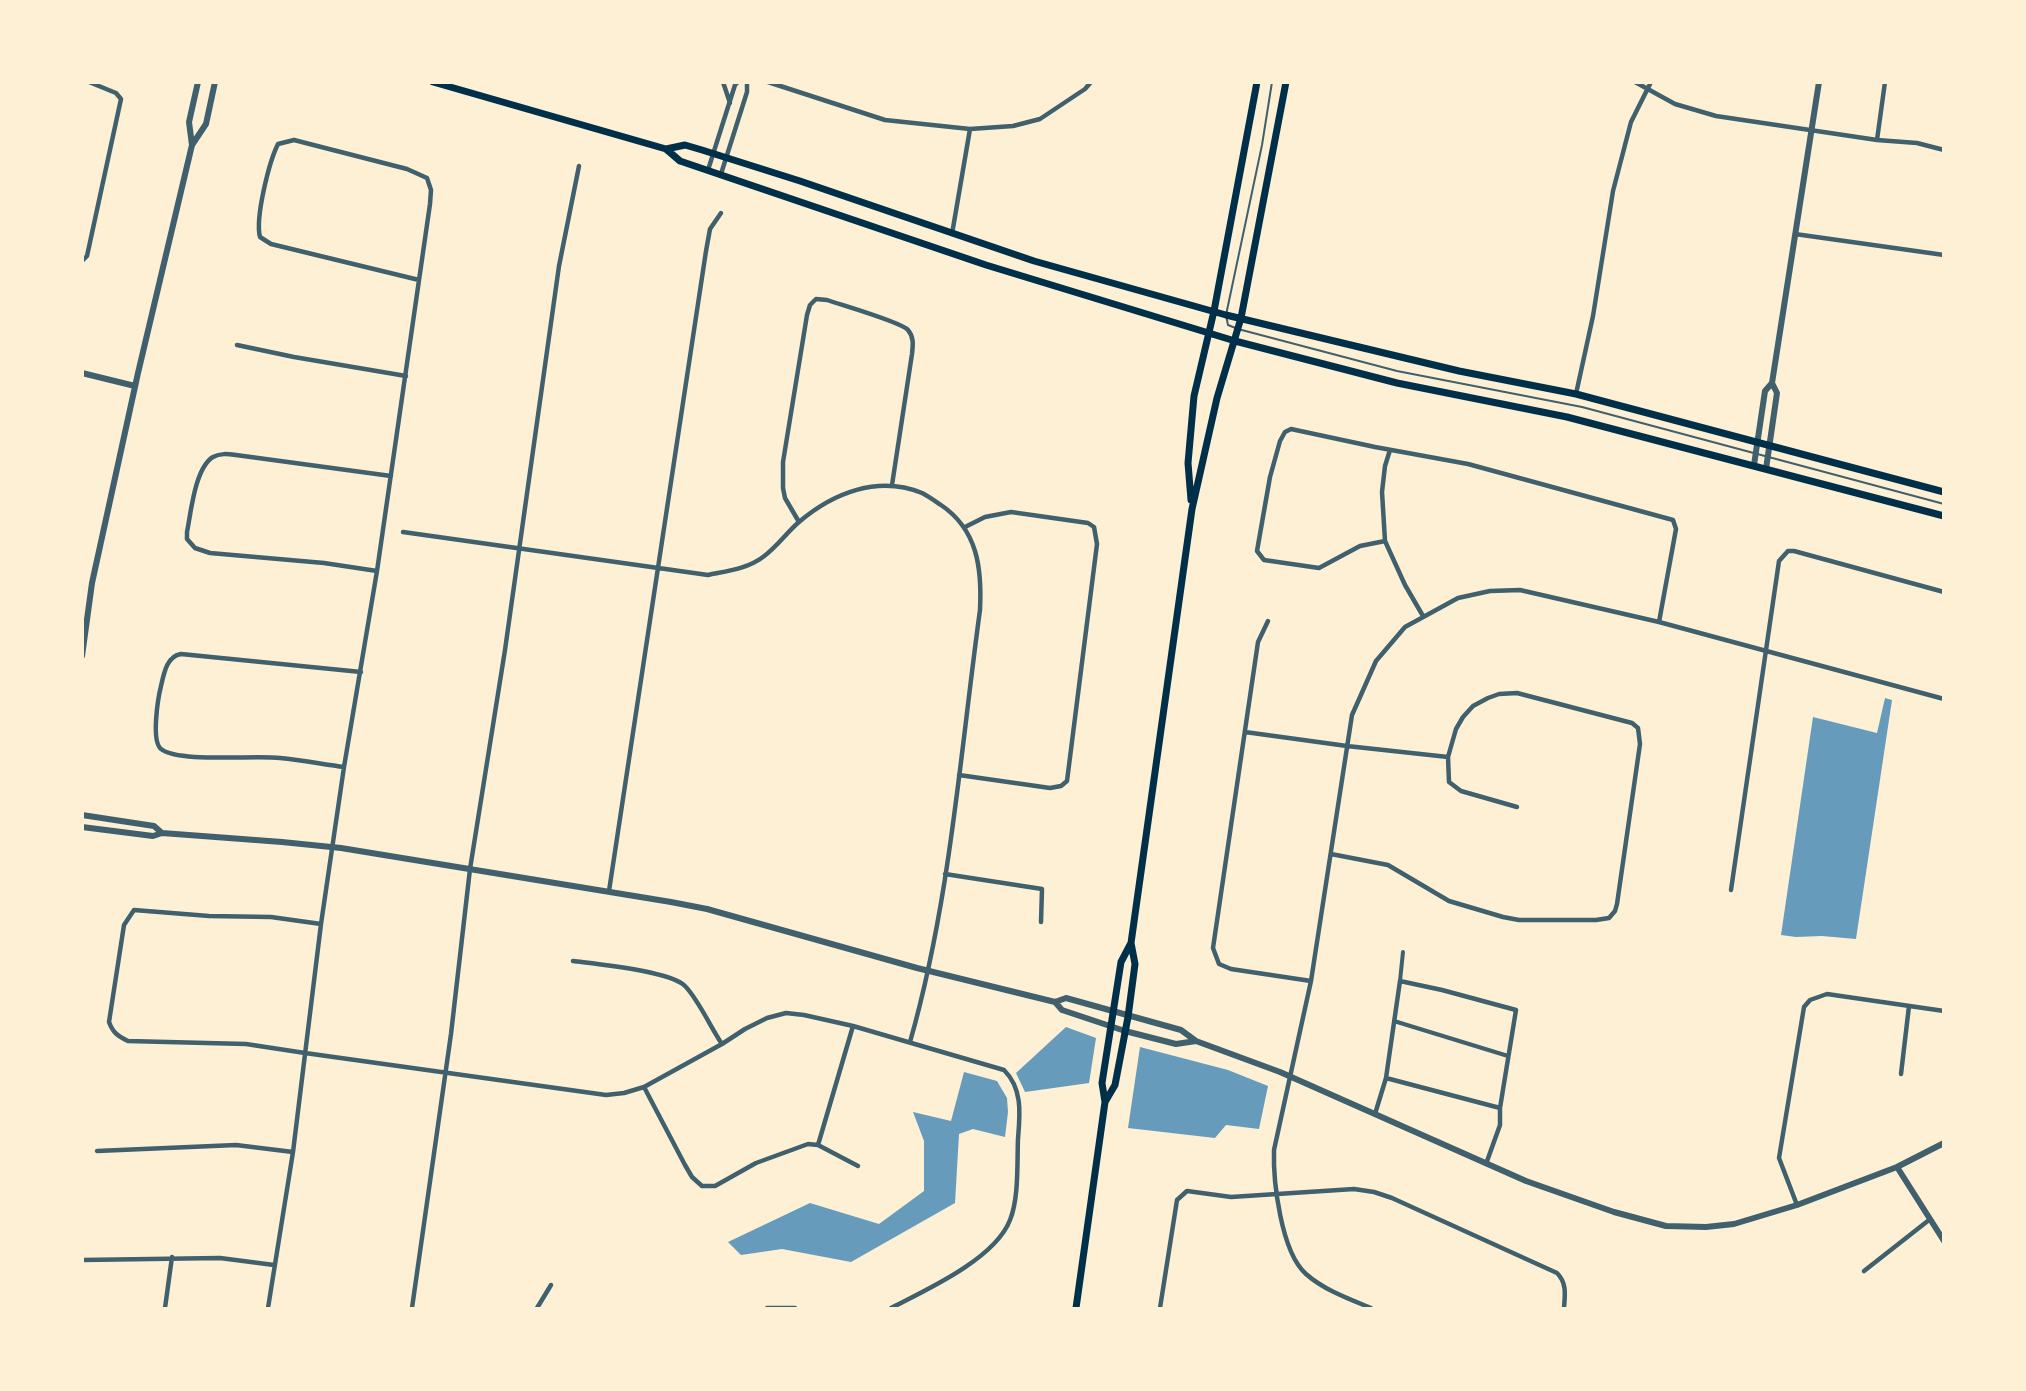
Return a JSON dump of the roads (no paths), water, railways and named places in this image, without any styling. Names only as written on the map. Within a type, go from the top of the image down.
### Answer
[{"type":"main road","points":[[433,82],[666,149],[680,161],[986,264],[1235,341],[1397,383],[1568,417],[1944,516]]},
{"type":"main road","points":[[1192,509],[1188,463],[1194,396],[1214,311],[1257,82]]},
{"type":"main road","points":[[1105,1102],[1115,1085],[1128,1017],[1135,964],[1131,943],[1192,509],[1217,398],[1241,318],[1286,82]]},
{"type":"main road","points":[[666,149],[686,145],[714,153],[1034,261],[1226,315],[1460,371],[1576,394],[1944,492]]},
{"type":"main road","points":[[1076,1308],[1105,1102],[1102,1083],[1121,962],[1131,943]]},
{"type":"street","points":[[82,261],[87,256],[121,99],[116,93],[89,82]]},
{"type":"street","points":[[192,145],[189,122],[198,82]]},
{"type":"street","points":[[82,656],[92,583],[135,386],[192,145],[206,124],[215,82]]},
{"type":"street","points":[[723,82],[730,103]]},
{"type":"street","points":[[708,170],[735,85],[738,82]]},
{"type":"street","points":[[721,174],[747,92],[747,82]]},
{"type":"street","points":[[768,82],[885,120],[970,129],[1013,126],[1040,119],[1091,82]]},
{"type":"street","points":[[1635,82],[1675,104],[1716,116],[1877,140],[1917,143],[1944,150]]},
{"type":"street","points":[[1576,394],[1593,316],[1613,191],[1630,122],[1651,82]]},
{"type":"street","points":[[1754,465],[1765,391],[1772,383],[1819,82]]},
{"type":"street","points":[[1877,140],[1885,82]]},
{"type":"street","points":[[952,234],[970,129]]},
{"type":"street","points":[[268,1308],[293,1152],[332,847],[391,476],[406,376],[430,204],[431,190],[427,178],[407,169],[294,140],[278,144],[269,168],[259,217],[260,237],[271,244],[419,280]]},
{"type":"street","points":[[412,1308],[446,1072],[470,869],[560,266],[579,166]]},
{"type":"street","points":[[609,891],[706,251],[710,228],[721,213]]},
{"type":"street","points":[[1795,234],[1944,255]]},
{"type":"street","points":[[799,522],[785,498],[783,462],[807,315],[814,300],[819,298],[906,328],[911,334],[914,343],[892,485]]},
{"type":"street","points":[[237,345],[314,361],[406,376]]},
{"type":"street","points":[[82,373],[135,386]]},
{"type":"street","points":[[1766,469],[1777,393],[1772,383]]},
{"type":"street","points":[[1385,541],[1360,546],[1319,568],[1264,560],[1257,551],[1270,477],[1284,432],[1291,429],[1303,431],[1468,464],[1673,520],[1676,529],[1659,622]]},
{"type":"street","points":[[1390,450],[1385,466],[1382,492],[1385,541],[1405,585],[1423,616]]},
{"type":"street","points":[[376,570],[210,553],[195,548],[187,538],[187,532],[198,481],[207,462],[214,456],[236,455],[391,476]]},
{"type":"street","points":[[403,532],[708,575],[742,568],[763,557],[799,522],[832,498],[873,486],[892,485],[922,493],[948,510],[965,527],[980,572],[981,594],[945,874],[929,970],[910,1042]]},
{"type":"street","points":[[959,775],[1050,788],[1061,786],[1068,781],[1097,544],[1094,527],[1088,523],[1011,512],[985,517],[965,527]]},
{"type":"street","points":[[1731,890],[1779,561],[1788,551],[1799,552],[1944,592]]},
{"type":"street","points":[[1371,1308],[1320,1285],[1304,1272],[1288,1245],[1274,1171],[1274,1150],[1311,981],[1352,715],[1376,661],[1405,627],[1458,598],[1490,591],[1520,590],[1659,622],[1944,699]]},
{"type":"street","points":[[1268,621],[1258,642],[1212,948],[1219,964],[1231,969],[1311,981]]},
{"type":"street","points":[[344,767],[278,758],[236,758],[171,753],[160,748],[156,738],[160,688],[170,659],[181,654],[361,672]]},
{"type":"street","points":[[1331,855],[1388,866],[1449,901],[1503,917],[1519,920],[1609,918],[1617,904],[1623,868],[1640,744],[1638,728],[1632,723],[1517,693],[1498,694],[1473,706],[1456,729],[1448,757],[1449,782],[1453,787],[1517,807]]},
{"type":"street","points":[[1245,732],[1448,757]]},
{"type":"street","points":[[82,815],[154,826],[162,833]]},
{"type":"street","points":[[82,828],[153,836],[162,833],[332,847],[707,909],[1054,1002],[1062,1010],[1125,1031],[1176,1044],[1196,1041]]},
{"type":"street","points":[[945,874],[1042,889],[1041,922]]},
{"type":"street","points":[[321,924],[271,917],[209,916],[134,910],[124,925],[109,1022],[116,1036],[128,1041],[246,1044],[606,1095],[644,1087],[745,1029],[767,1018],[786,1014],[804,1015],[853,1026],[1004,1070],[1010,1076],[1019,1095],[1020,1112],[1013,1208],[1005,1231],[983,1254],[891,1308]]},
{"type":"street","points":[[1375,1114],[1386,1078],[1403,952]]},
{"type":"street","points":[[573,961],[619,967],[677,980],[688,989],[722,1044]]},
{"type":"street","points":[[1400,981],[1516,1010],[1500,1108],[1500,1125],[1486,1164]]},
{"type":"street","points":[[1797,1205],[1779,1158],[1804,1006],[1810,1000],[1827,994],[1944,1011]]},
{"type":"street","points":[[1054,1002],[1066,998],[1181,1030],[1196,1041],[1290,1077],[1526,1181],[1614,1212],[1666,1226],[1706,1227],[1734,1224],[1797,1205],[1898,1167],[1944,1143]]},
{"type":"street","points":[[1901,1074],[1909,1006]]},
{"type":"street","points":[[1394,1021],[1508,1056]]},
{"type":"street","points":[[818,1145],[853,1026]]},
{"type":"street","points":[[1386,1078],[1500,1108]]},
{"type":"street","points":[[644,1087],[692,1177],[702,1186],[715,1186],[756,1163],[807,1144],[818,1145],[858,1166]]},
{"type":"street","points":[[97,1151],[236,1145],[293,1152]]},
{"type":"street","points":[[1898,1167],[1944,1241]]},
{"type":"street","points":[[1160,1308],[1177,1200],[1187,1191],[1231,1197],[1354,1189],[1392,1198],[1557,1273],[1563,1279],[1565,1288],[1564,1308]]},
{"type":"street","points":[[1864,1272],[1929,1220]]},
{"type":"street","points":[[165,1308],[172,1257]]},
{"type":"street","points":[[82,1260],[220,1258],[274,1265]]},
{"type":"street","points":[[537,1308],[551,1285]]},
{"type":"street","points":[[902,1302],[905,1308]]},
{"type":"street","points":[[1353,1308],[1356,1302]]},
{"type":"street","points":[[767,1308],[795,1308]]},
{"type":"lane","points":[[1272,82],[1262,145],[1226,315],[1228,325],[1397,371],[1582,407],[1944,504]]},
{"type":"water","points":[[1885,698],[1892,700],[1856,939],[1781,935],[1813,717],[1877,733]]},
{"type":"water","points":[[1066,1027],[1096,1038],[1089,1083],[1025,1092],[1016,1073]]},
{"type":"water","points":[[1140,1047],[1228,1070],[1268,1086],[1259,1129],[1226,1125],[1215,1138],[1128,1128]]},
{"type":"water","points":[[964,1072],[997,1081],[1007,1098],[1008,1112],[1005,1137],[973,1129],[959,1134],[955,1203],[851,1262],[782,1249],[741,1255],[728,1242],[810,1203],[879,1224],[924,1191],[924,1141],[913,1112],[951,1121]]}]
